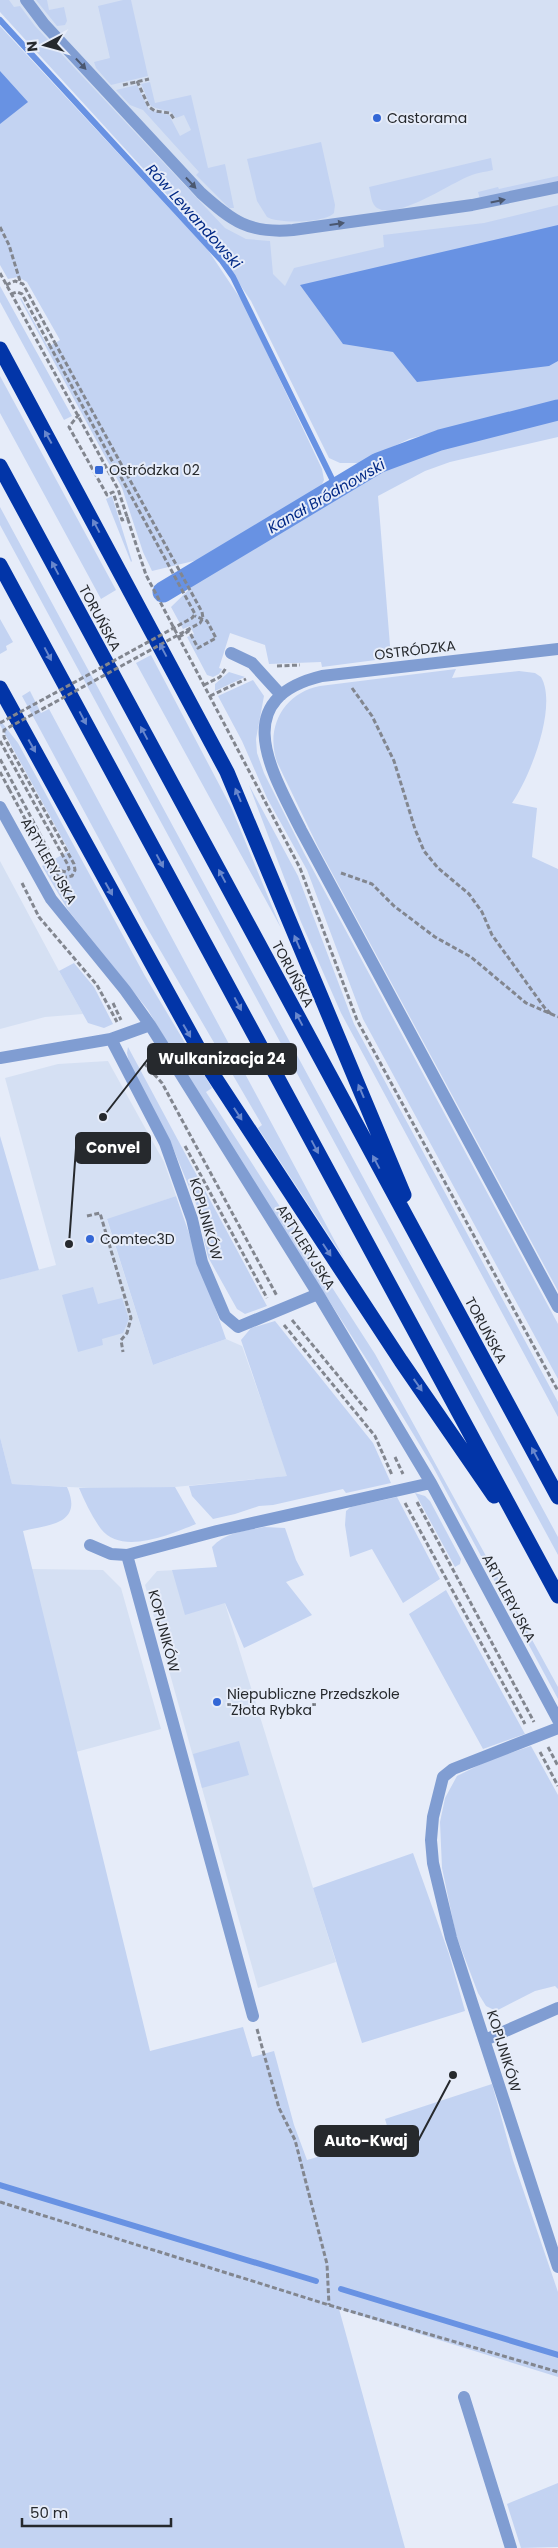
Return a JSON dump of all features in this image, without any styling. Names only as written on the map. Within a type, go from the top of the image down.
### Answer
[{"type":"highway","points":[[0,349],[218,751],[304,960],[450,1297]]},
{"type":"highway","name":"TORUŃSKA","points":[[0,466],[558,1497]]},
{"type":"highway","points":[[0,565],[558,1596]]},
{"type":"highway","points":[[0,688],[212,1073],[401,1361],[507,1515],[558,1596]]},
{"type":"street","points":[[26,0],[44,24],[200,193],[236,221],[256,230],[293,230],[472,206],[558,187]]},
{"type":"street","name":"OSTRÓDZKA","points":[[281,695],[305,681],[347,673],[558,649]]},
{"type":"street","points":[[231,653],[252,663],[281,695],[272,706],[266,722],[265,750],[274,775],[320,865],[558,1308]]},
{"type":"street","name":"ARTYLERYJSKA","points":[[0,807],[51,899],[125,990],[150,1025],[318,1294],[431,1482],[558,1720]]},
{"type":"street","points":[[0,1058],[111,1039],[150,1025]]},
{"type":"street","name":"KOPIJNIKÓW","points":[[111,1039],[165,1142],[192,1219],[202,1262],[225,1316],[238,1326],[318,1294]]},
{"type":"street","points":[[90,1545],[111,1554],[127,1555],[150,1551],[217,1531],[431,1482]]},
{"type":"street","name":"KOPIJNIKÓW","points":[[127,1555],[253,2016]]},
{"type":"street","name":"KOPIJNIKÓW","points":[[558,1728],[461,1765],[443,1777],[433,1817],[431,1840],[433,1863],[451,1938],[558,2267]]},
{"type":"street","points":[[485,2040],[558,2008]]},
{"type":"street","points":[[464,2397],[511,2548]]},
{"type":"path","points":[[104,89],[149,79]]},
{"type":"path","points":[[137,81],[150,107],[155,111],[170,113],[174,120]]},
{"type":"path","points":[[0,227],[9,245],[20,282],[202,612],[200,623],[4,730],[4,736],[74,864],[75,870],[72,876],[61,878],[54,873],[0,772]]},
{"type":"path","points":[[0,273],[118,489],[146,575],[306,880],[357,1020],[558,1390]]},
{"type":"path","points":[[6,285],[12,281],[20,282]]},
{"type":"path","points":[[12,294],[17,292],[22,294],[195,611],[195,616]]},
{"type":"path","points":[[78,414],[69,427],[107,495],[113,492],[122,520],[128,518]]},
{"type":"path","points":[[0,723],[195,616],[207,621],[216,638],[198,648],[188,631],[179,637]]},
{"type":"path","points":[[204,685],[224,673],[231,653]]},
{"type":"path","points":[[347,673],[351,688],[372,716],[394,761],[415,829],[424,851],[438,868],[469,894],[482,912],[492,935],[552,1015]]},
{"type":"path","points":[[0,742],[68,865],[67,871],[62,873],[59,870],[0,758]]},
{"type":"path","points":[[320,865],[372,884],[394,906],[435,937],[471,957],[526,1004],[558,1017]]},
{"type":"path","points":[[87,1216],[100,1213],[131,1318],[127,1334],[121,1340],[123,1352]]},
{"type":"path","points":[[253,2016],[279,2108],[295,2140],[327,2264],[329,2305]]},
{"type":"path","points":[[0,2202],[329,2305],[558,2372]]},
{"type":"shaded area","points":[[0,0],[558,0],[558,385],[271,284]]},
{"type":"shaded area","points":[[0,0],[9,0],[14,7],[20,6],[35,26],[225,228],[246,239],[270,241],[273,274],[285,286],[294,268],[384,247],[383,235],[484,223],[558,205],[558,400],[409,439],[359,463],[340,463],[329,458],[251,301],[214,246],[0,12]]},
{"type":"shaded area","points":[[36,0],[47,0],[49,10],[64,7],[67,21],[65,25],[57,26]]},
{"type":"shaded area","points":[[131,0],[148,76],[111,85],[96,68],[94,62],[110,58],[98,6]]},
{"type":"shaded area","points":[[0,26],[208,250],[244,304],[322,469],[324,480],[318,493],[202,559],[152,571],[143,552],[122,488],[21,298],[48,347],[60,340],[27,282],[18,277],[8,279],[0,265]]},
{"type":"shaded area","points":[[150,82],[155,103],[191,95],[208,168],[225,164],[234,208],[229,208],[196,175],[199,172],[143,110],[130,105],[116,90],[137,85],[149,110],[169,115],[180,136],[191,130],[184,115],[176,118],[171,112],[156,108],[150,104],[141,84]]},
{"type":"shaded area","points":[[321,142],[335,205],[334,213],[312,221],[281,221],[267,217],[257,201],[247,159]]},
{"type":"shaded area","points":[[491,158],[493,170],[458,181],[409,206],[386,210],[377,208],[372,201],[369,187]]},
{"type":"shaded area","points":[[558,176],[558,181],[480,199],[478,192],[498,187],[499,189]]},
{"type":"shaded area","points":[[0,286],[72,416],[64,420],[0,302]]},
{"type":"shaded area","points":[[0,376],[116,590],[101,599],[0,413]]},
{"type":"shaded area","points":[[558,416],[558,437],[450,462],[425,471],[378,496],[391,658],[322,667],[321,662],[269,664],[265,645],[230,633],[219,668],[222,669],[219,674],[213,677],[207,675],[187,637],[194,634],[190,626],[183,629],[171,607],[210,569],[375,471],[438,448]]},
{"type":"shaded area","points":[[112,496],[132,561],[131,562],[106,499]]},
{"type":"shaded area","points":[[0,507],[558,1537],[558,1555],[0,525]]},
{"type":"shaded area","points":[[0,619],[13,642],[6,646],[7,650],[0,654]]},
{"type":"shaded area","points":[[151,655],[231,807],[281,928],[136,663]]},
{"type":"shaded area","points":[[456,669],[452,678],[519,671],[535,673],[541,677],[545,690],[546,705],[540,741],[527,776],[512,803],[537,808],[532,857],[558,869],[558,1291],[318,847],[277,762],[274,749],[276,724],[280,714],[296,696],[307,690],[320,686]]},
{"type":"shaded area","points":[[229,672],[245,677],[215,691],[215,684]]},
{"type":"shaded area","points":[[253,680],[264,696],[256,739],[257,753],[264,773],[304,853],[558,1324],[558,1379],[363,1019],[307,870],[267,798],[242,741],[218,696]]},
{"type":"shaded area","points":[[30,691],[41,713],[49,709],[345,1260],[258,1128],[262,1125],[146,926],[22,696]]},
{"type":"shaded area","points":[[0,720],[18,743],[145,976],[212,1088],[206,1092],[375,1354],[558,1687],[558,1699],[432,1465],[395,1404],[206,1108],[148,1010],[68,910],[42,866],[69,851],[0,725]]},
{"type":"shaded area","points":[[249,785],[298,876],[354,1024],[558,1402],[558,1417],[341,1013],[301,922]]},
{"type":"shaded area","points":[[0,861],[83,1014],[45,1017],[0,1029]]},
{"type":"shaded area","points":[[74,963],[94,987],[113,1024],[104,1028],[88,1023],[59,971]]},
{"type":"shaded area","points":[[128,1047],[267,1306],[245,1314],[237,1309],[208,1257],[204,1240],[203,1221],[171,1143],[129,1062]]},
{"type":"shaded area","points":[[108,1061],[164,1162],[176,1196],[107,1220],[153,1365],[226,1339],[242,1346],[288,1476],[175,1487],[108,1489],[12,1484],[0,1437],[0,1280],[56,1265],[5,1078],[58,1064]]},
{"type":"shaded area","points":[[0,1136],[39,1270],[0,1280]]},
{"type":"shaded area","points":[[176,1196],[226,1339],[153,1365],[107,1219]]},
{"type":"shaded area","points":[[93,1287],[98,1304],[122,1298],[129,1319],[123,1333],[102,1339],[103,1345],[78,1352],[62,1295]]},
{"type":"shaded area","points":[[275,1321],[373,1443],[391,1483],[346,1493],[343,1489],[273,1505],[259,1506],[213,1519],[192,1496],[189,1486],[287,1476],[241,1340],[251,1328]]},
{"type":"shaded area","points":[[0,1437],[12,1484],[67,1487],[71,1500],[71,1509],[67,1516],[60,1521],[23,1531],[150,2051],[243,2027],[252,2057],[274,2051],[294,2125],[307,2160],[390,2136],[385,2119],[492,2084],[513,2160],[558,2292],[558,2377],[339,2309],[405,2548],[0,2548]]},
{"type":"shaded area","points":[[175,1487],[196,1524],[174,1533],[134,1542],[121,1541],[110,1537],[101,1529],[79,1488]]},
{"type":"shaded area","points":[[415,1493],[425,1496],[430,1501],[461,1559],[460,1564],[455,1567]]},
{"type":"shaded area","points":[[397,1497],[440,1579],[403,1603],[372,1549],[350,1557],[345,1525],[346,1511],[351,1507]]},
{"type":"shaded area","points":[[264,1527],[285,1528],[296,1560],[304,1575],[286,1582],[312,1615],[244,1648],[225,1603],[185,1615],[172,1570],[217,1567],[212,1547],[217,1542],[236,1533]]},
{"type":"shaded area","points":[[214,1568],[336,1962],[258,1988],[145,1585],[157,1571]]},
{"type":"shaded area","points":[[31,1569],[103,1570],[121,1588],[161,1729],[76,1752]]},
{"type":"shaded area","points":[[446,1590],[525,1734],[483,1749],[409,1614]]},
{"type":"shaded area","points":[[239,1741],[249,1775],[202,1788],[193,1754]]},
{"type":"shaded area","points":[[531,1746],[558,1795],[558,1989],[555,1986],[535,1991],[496,2011],[486,2006],[478,1993],[456,1935],[442,1868],[440,1822],[445,1798],[457,1776],[489,1760]]},
{"type":"shaded area","points":[[413,1853],[449,1954],[465,2011],[362,2043],[313,1888]]},
{"type":"shaded area","points":[[558,2483],[558,2547],[521,2548],[507,2504]]},
{"type":"water","points":[[0,71],[28,102],[0,124]]},
{"type":"water","points":[[558,225],[558,361],[549,366],[417,382],[393,352],[343,344],[300,285]]},
{"type":"waterway","name":"Rów Lewandowski","points":[[0,20],[222,261],[233,277],[336,487]]},
{"type":"waterway","name":"Kanał Bródnowski","points":[[163,592],[378,463],[440,440],[558,410]]},
{"type":"waterway","points":[[0,2185],[316,2281]]},
{"type":"waterway","points":[[341,2289],[558,2355]]},
{"type":"place","name":"Castorama","points":[[377,118]]},
{"type":"place","name":"Ostródzka 02","points":[[99,470]]},
{"type":"place","name":"Wulkanizacja 24","points":[[103,1117]]},
{"type":"place","name":"Comtec3D","points":[[90,1239]]},
{"type":"place","name":"Convel","points":[[69,1244]]},
{"type":"place","name":"Niepubliczne Przedszkole \"Złota Rybka\"","points":[[217,1702]]},
{"type":"place","name":"Auto-Kwaj","points":[[453,2075]]}]
